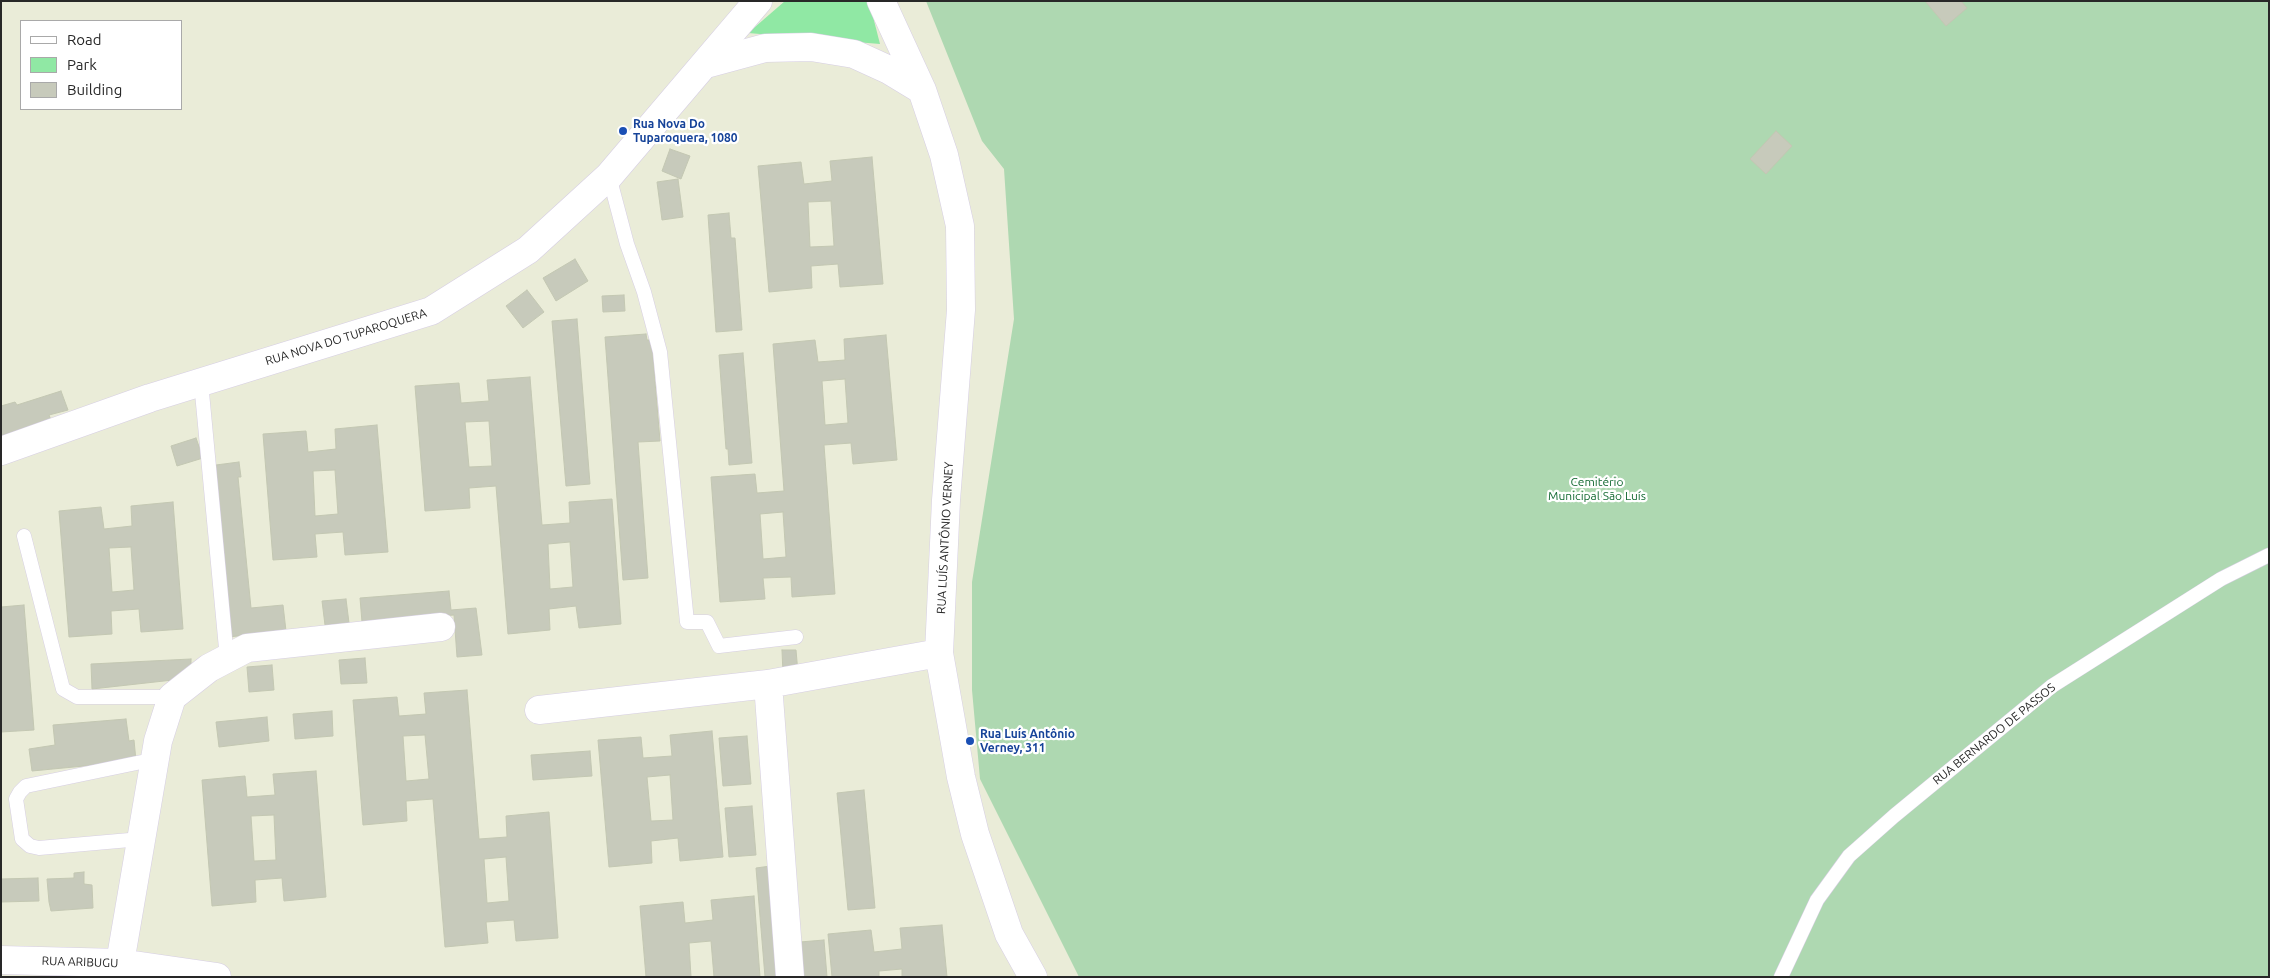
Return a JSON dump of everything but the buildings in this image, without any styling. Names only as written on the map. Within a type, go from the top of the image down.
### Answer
[{"type":"street","name":"RUA NOVA DO TUPAROQUERA","points":[[1,451],[141,401],[431,311],[528,250],[609,176],[758,1]]},
{"type":"street","name":"RUA LUÍS ANTÔNIO VERNEY","points":[[881,1],[922,90],[944,155],[960,226],[961,310],[946,500],[940,653],[961,777],[975,834],[1008,934],[1033,977]]},
{"type":"street","points":[[706,64],[765,48],[812,47],[854,54],[889,70],[922,90]]},
{"type":"street","points":[[120,963],[158,741],[172,697],[209,668],[247,648],[441,627]]},
{"type":"street","points":[[539,710],[768,684],[940,653]]},
{"type":"street","points":[[768,684],[790,977]]},
{"type":"street","name":"RUA ARIBUGU","points":[[1,960],[120,963],[217,977]]},
{"type":"lane","points":[[609,176],[626,244],[644,292],[660,352],[687,622],[707,622],[718,646],[796,637]]},
{"type":"lane","points":[[201,382],[227,659]]},
{"type":"lane","points":[[24,536],[63,689],[76,697],[172,697]]},
{"type":"lane","name":"RUA BERNARDO DE PASSOS","points":[[1781,977],[1783,968],[1817,900],[1849,856],[1894,816],[2052,686],[2221,579],[2269,555]]},
{"type":"lane","points":[[142,839],[39,848],[30,846],[22,839],[16,799],[26,786],[156,759]]},
{"type":"green space","points":[[785,1],[869,1],[880,44],[748,33]]},
{"type":"green space","name":"Cemitério Municipal São Luís","points":[[926,1],[2269,1],[2269,977],[1079,977],[980,779],[972,690],[972,582],[1014,319],[1004,169],[982,141]]},
{"type":"place","name":"Rua Nova Do Tuparoquera, 1080","points":[[623,131]]},
{"type":"place","name":"Rua Luís Antônio Verney, 311","points":[[970,741]]}]
